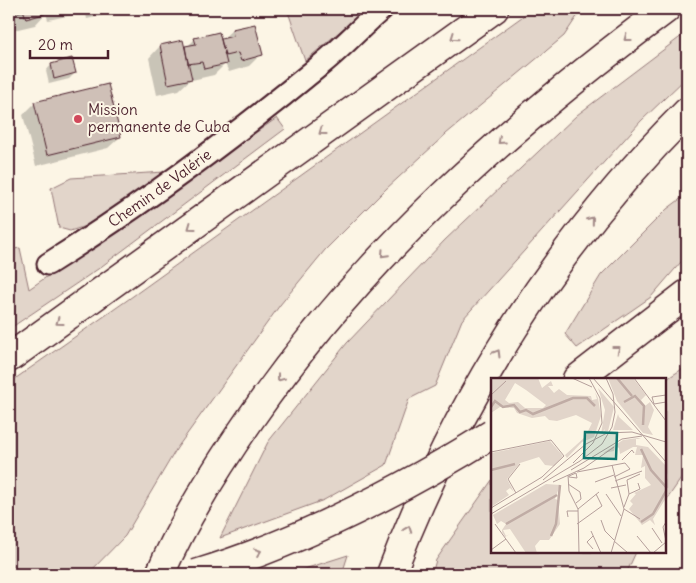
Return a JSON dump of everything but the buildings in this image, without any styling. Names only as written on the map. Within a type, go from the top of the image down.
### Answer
[{"type":"highway","points":[[9,358],[494,9]]},
{"type":"highway","points":[[160,574],[194,508],[230,449],[312,337],[357,283],[447,190],[505,137],[558,92],[666,9]]},
{"type":"highway","points":[[391,574],[412,518],[442,455],[474,392],[509,333],[549,275],[591,220],[636,167],[687,112]]},
{"type":"highway","points":[[579,378],[687,294]]},
{"type":"highway","points":[[196,574],[277,545],[338,519],[401,488],[491,435]]},
{"type":"street","name":"Chemin de Valérie","points":[[48,264],[102,230],[247,124],[325,61],[382,9]]},
{"type":"shaded area","points":[[287,9],[366,9],[305,61]]},
{"type":"shaded area","points":[[533,9],[582,9],[564,36],[446,134],[386,189],[325,250],[280,305],[177,448],[125,536],[88,574],[9,574],[9,383]]},
{"type":"shaded area","points":[[687,32],[687,77],[641,121],[462,320],[435,386],[409,399],[386,465],[324,500],[220,538],[268,442],[347,343],[445,240],[577,115]]},
{"type":"shaded area","points":[[277,118],[285,129],[98,269],[9,329],[9,250],[20,248],[29,289]]},
{"type":"shaded area","points":[[164,172],[166,177],[92,224],[70,231],[59,228],[51,188],[71,178]]},
{"type":"shaded area","points":[[687,194],[687,255],[651,297],[577,348],[565,334],[601,275],[667,209]]},
{"type":"shaded area","points":[[687,366],[687,470],[666,501],[666,379]]},
{"type":"shaded area","points":[[491,481],[491,553],[636,553],[626,574],[432,574],[436,560]]},
{"type":"shaded area","points":[[348,555],[342,574],[297,574],[298,571]]},
{"type":"place","name":"Mission permanente de Cuba","points":[[78,119]]}]
